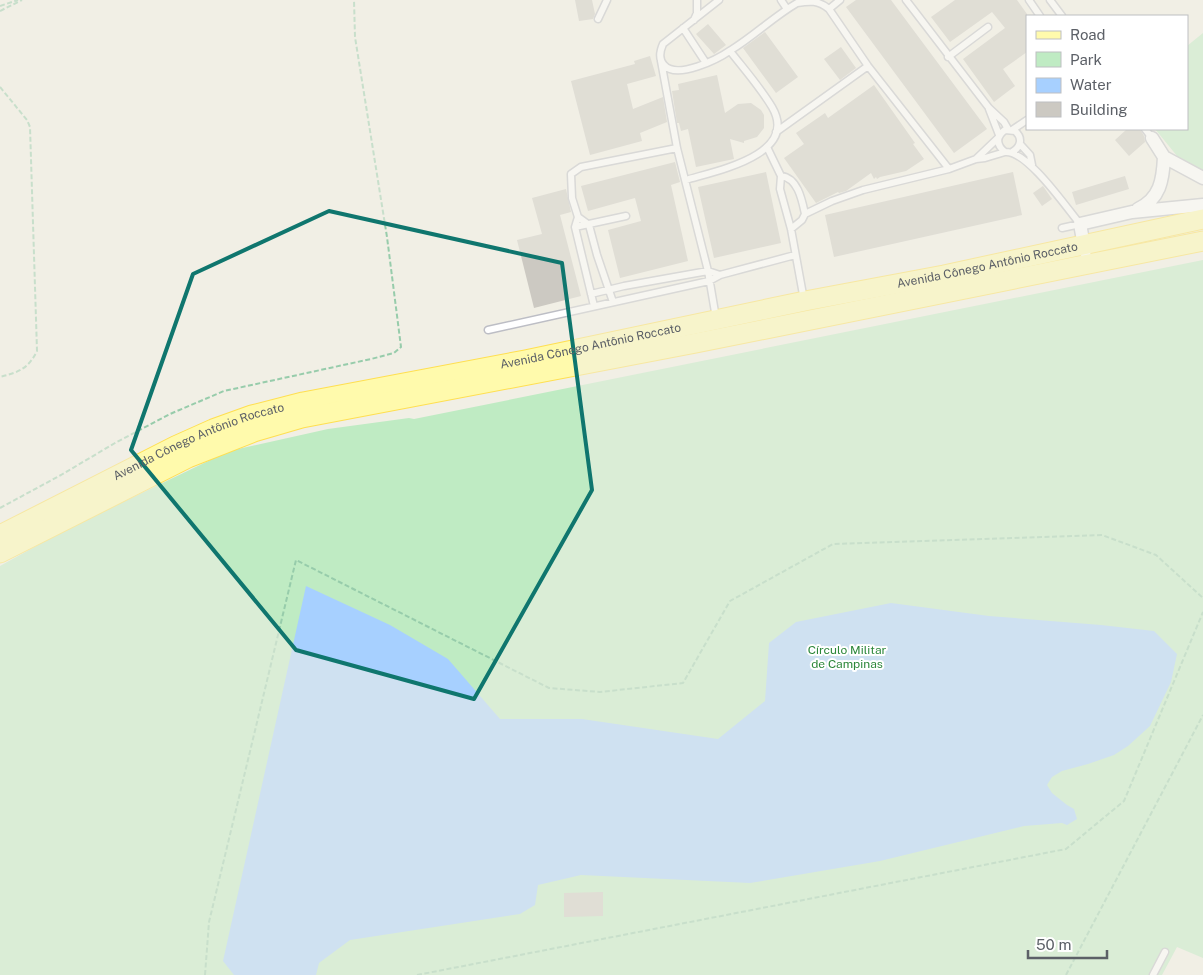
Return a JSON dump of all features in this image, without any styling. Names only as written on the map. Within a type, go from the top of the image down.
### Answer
[{"type":"main road","name":"Avenida Cônego Antônio Roccato","points":[[0,535],[175,446],[213,429],[303,402],[543,356],[804,301],[944,276],[1203,219]]},
{"type":"main road","name":"Avenida Cônego Antônio Roccato","points":[[0,553],[188,458],[254,432],[302,418],[1203,242]]},
{"type":"street","points":[[1148,133],[1164,158],[1203,178]]},
{"type":"street","points":[[1132,212],[1151,201],[1157,193],[1163,178],[1164,158]]},
{"type":"street","points":[[1089,265],[1080,224],[1132,212],[1203,204]]},
{"type":"lane","points":[[598,19],[607,0]]},
{"type":"lane","points":[[693,21],[697,13],[697,0]]},
{"type":"lane","points":[[716,319],[708,270],[677,148],[661,60],[661,49],[663,44],[719,0]]},
{"type":"lane","points":[[781,0],[787,9]]},
{"type":"lane","points":[[829,9],[840,0]]},
{"type":"lane","points":[[906,0],[988,108],[1001,118],[1020,140],[1030,155],[1032,165]]},
{"type":"lane","points":[[1028,0],[1039,15]]},
{"type":"lane","points":[[1050,0],[1061,15]]},
{"type":"lane","points":[[661,60],[668,68],[678,71],[706,63],[730,51],[797,3],[820,2],[829,9],[868,66],[948,169]]},
{"type":"lane","points":[[948,57],[988,27]]},
{"type":"lane","points":[[683,28],[706,63]]},
{"type":"lane","points":[[730,51],[772,107],[776,132]]},
{"type":"lane","points":[[686,180],[739,164],[759,154],[767,147],[776,132],[868,66]]},
{"type":"lane","points":[[988,108],[998,136],[999,146],[1032,165],[1080,224],[1062,228]]},
{"type":"lane","points":[[976,159],[1002,132],[1010,130],[1026,121]]},
{"type":"lane","points":[[791,229],[802,220],[805,214],[832,201],[863,190],[1008,152],[1018,147],[1026,121]]},
{"type":"lane","points":[[767,147],[781,176],[780,189],[791,229],[804,301]]},
{"type":"lane","points":[[594,306],[575,227],[578,217],[572,198],[571,174],[577,169],[677,148]]},
{"type":"lane","points":[[781,176],[790,179],[794,184],[805,214]]},
{"type":"lane","points":[[575,227],[626,216]]},
{"type":"lane","points":[[578,217],[589,225],[613,302]]},
{"type":"lane","points":[[488,330],[709,281],[720,275],[795,255]]},
{"type":"lane","points":[[591,294],[708,270],[720,275]]},
{"type":"lane","points":[[1153,975],[1165,952]]},
{"type":"path","points":[[0,6],[18,0]]},
{"type":"path","points":[[0,11],[22,0]]},
{"type":"path","points":[[0,508],[170,414],[224,391],[371,359],[394,353],[400,347],[387,237],[355,37],[354,0]]},
{"type":"path","points":[[0,87],[27,120],[30,127],[37,351],[31,363],[15,373],[0,378]]},
{"type":"path","points":[[205,975],[208,922],[296,560],[549,688],[600,692],[683,683],[730,601],[833,544],[1102,535],[1156,555],[1203,598]]},
{"type":"path","points":[[416,975],[1066,849],[1124,801],[1203,612]]},
{"type":"path","points":[[1066,975],[1203,715]]},
{"type":"highlighted area","points":[[329,211],[562,263],[592,490],[474,699],[296,650],[131,450],[193,274]]},
{"type":"green space","points":[[1203,33],[1203,175],[1182,162],[1156,130],[1188,130],[1188,45]]},
{"type":"green space","name":"Círculo Militar de Campinas","points":[[1203,260],[1203,958],[1177,947],[1162,975],[0,975],[0,566],[67,529],[229,451],[328,429],[409,418],[414,419]]},
{"type":"water","points":[[306,586],[390,625],[448,659],[500,719],[582,719],[718,739],[765,701],[769,643],[796,622],[891,603],[989,616],[1154,631],[1177,654],[1171,682],[1150,726],[1128,746],[1114,755],[1062,771],[1052,777],[1047,785],[1052,793],[1074,809],[1077,819],[1067,825],[1062,823],[1024,826],[880,861],[750,883],[581,875],[538,885],[535,905],[520,914],[350,940],[319,963],[316,975],[234,975],[223,961]]},
{"type":"building","points":[[575,0],[592,0],[595,14],[593,19],[579,21]]},
{"type":"building","points":[[856,0],[891,0],[987,129],[954,153],[846,7]]},
{"type":"building","points":[[955,0],[1017,0],[1027,14],[1026,53],[1003,69],[1015,86],[994,102],[963,59],[1005,28],[992,12],[950,42],[931,17]]},
{"type":"building","points":[[708,24],[726,45],[714,54],[696,34]]},
{"type":"building","points":[[765,32],[798,77],[776,93],[743,48]]},
{"type":"building","points":[[841,47],[856,68],[840,80],[824,59]]},
{"type":"building","points":[[650,56],[656,76],[627,84],[633,109],[663,97],[667,122],[640,133],[642,141],[590,155],[571,81],[635,64],[634,61]]},
{"type":"building","points":[[717,75],[725,113],[738,104],[751,103],[761,110],[764,115],[764,128],[757,137],[744,141],[744,143],[730,139],[734,159],[696,167],[688,129],[681,131],[679,123],[677,123],[672,91],[679,90],[678,84]]},
{"type":"building","points":[[874,85],[915,143],[913,144],[924,159],[906,171],[877,179],[876,177],[874,179],[871,173],[846,191],[838,192],[816,203],[784,158],[804,144],[796,133],[825,113],[828,118]]},
{"type":"building","points":[[1126,130],[1141,130],[1145,142],[1129,156],[1115,140]]},
{"type":"building","points":[[675,162],[680,182],[671,185],[688,261],[620,278],[608,230],[641,221],[635,198],[588,211],[581,186]]},
{"type":"building","points":[[766,172],[781,243],[714,258],[698,187]]},
{"type":"building","points":[[1013,172],[1022,215],[834,257],[825,215]]},
{"type":"building","points":[[1125,176],[1129,189],[1076,205],[1072,192]]},
{"type":"building","points":[[1043,186],[1052,199],[1042,206],[1033,193]]},
{"type":"building","points":[[566,189],[571,212],[560,215],[581,296],[534,308],[517,240],[542,234],[532,198]]},
{"type":"building","points":[[603,892],[603,916],[564,917],[564,893]]}]
